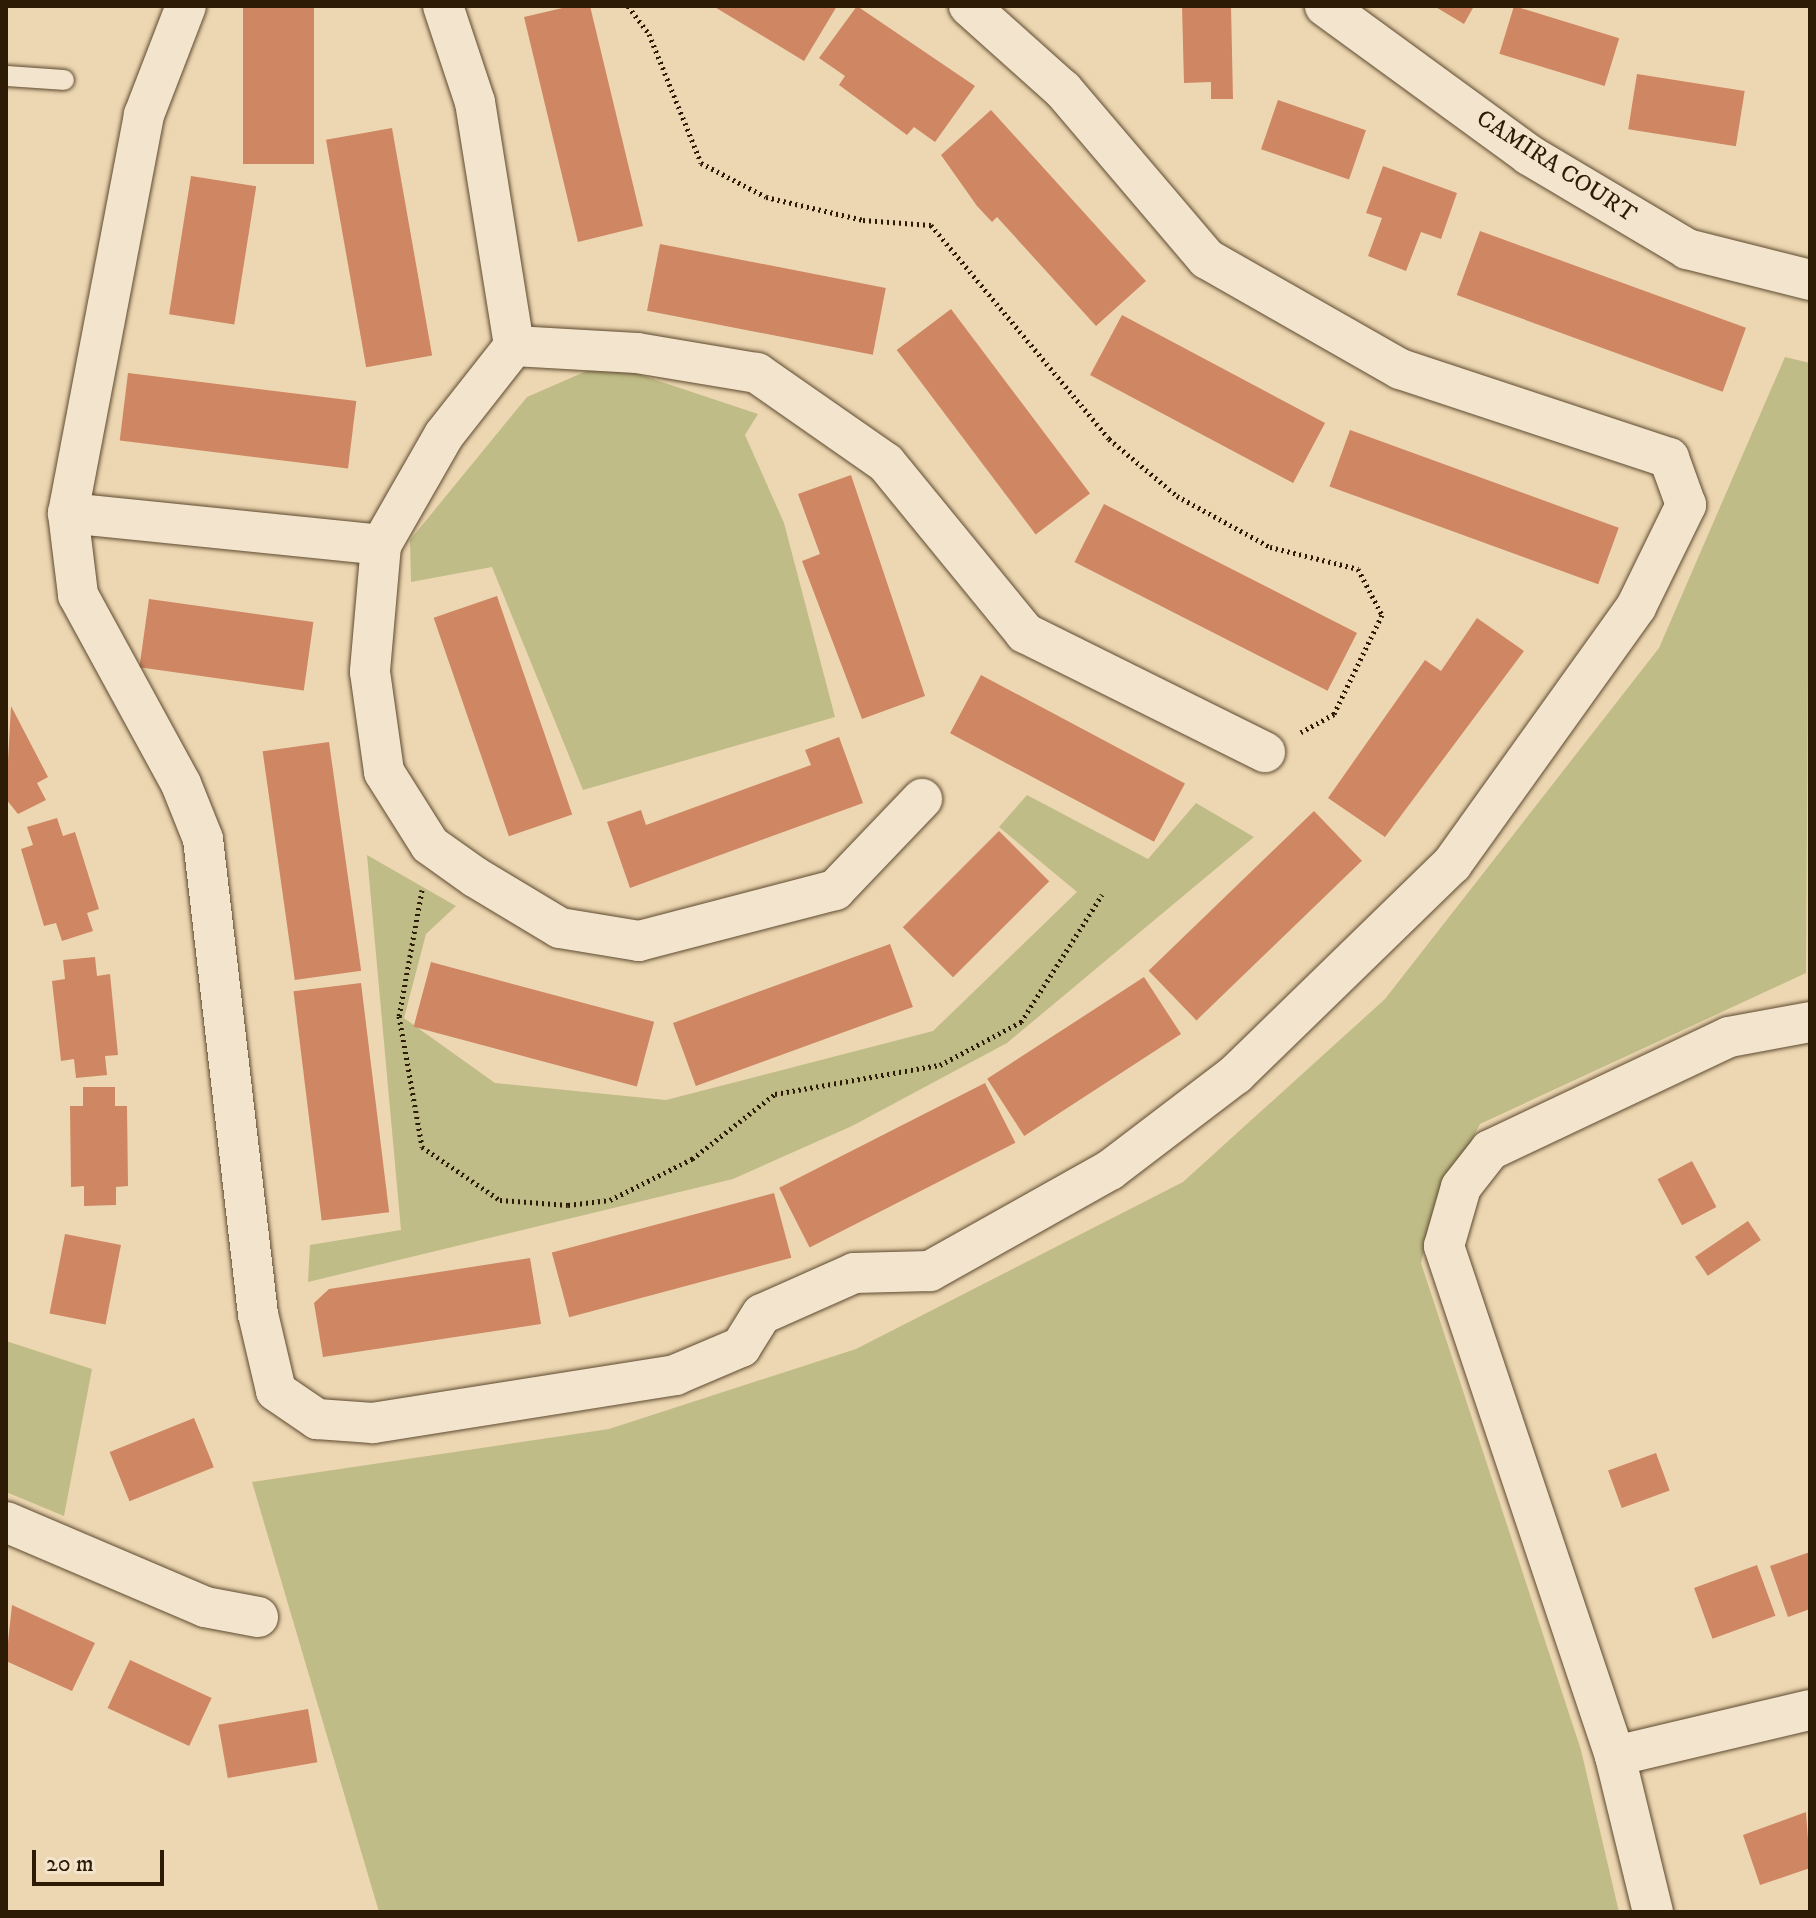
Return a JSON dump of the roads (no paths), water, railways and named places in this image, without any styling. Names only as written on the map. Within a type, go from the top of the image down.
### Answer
[{"type":"street","points":[[186,6],[144,115],[68,513],[78,595],[181,784],[203,839],[258,1314],[276,1391],[317,1419],[373,1423],[675,1375],[741,1347],[762,1314],[854,1273],[930,1271],[1110,1170],[1247,1064],[1452,864],[1636,607],[1686,505],[1669,458],[1400,369],[1207,259],[1063,90],[969,6]]},
{"type":"street","points":[[443,6],[475,102],[514,346],[444,435],[381,545],[370,672],[384,772],[430,845],[560,928],[639,941],[835,890],[922,799]]},
{"type":"street","name":"CAMIRA COURT","points":[[1325,6],[1529,155],[1687,249],[1810,280]]},
{"type":"street","points":[[514,346],[637,353],[757,373],[886,463],[1025,633],[1265,752]]},
{"type":"street","points":[[68,513],[381,545]]},
{"type":"street","points":[[1653,1912],[1615,1756],[1444,1246],[1461,1187],[1490,1150],[1729,1037],[1810,1022]]},
{"type":"street","points":[[6,1522],[205,1607],[258,1617]]},
{"type":"street","points":[[1615,1756],[1810,1710]]},
{"type":"lane","points":[[6,76],[64,80]]}]
